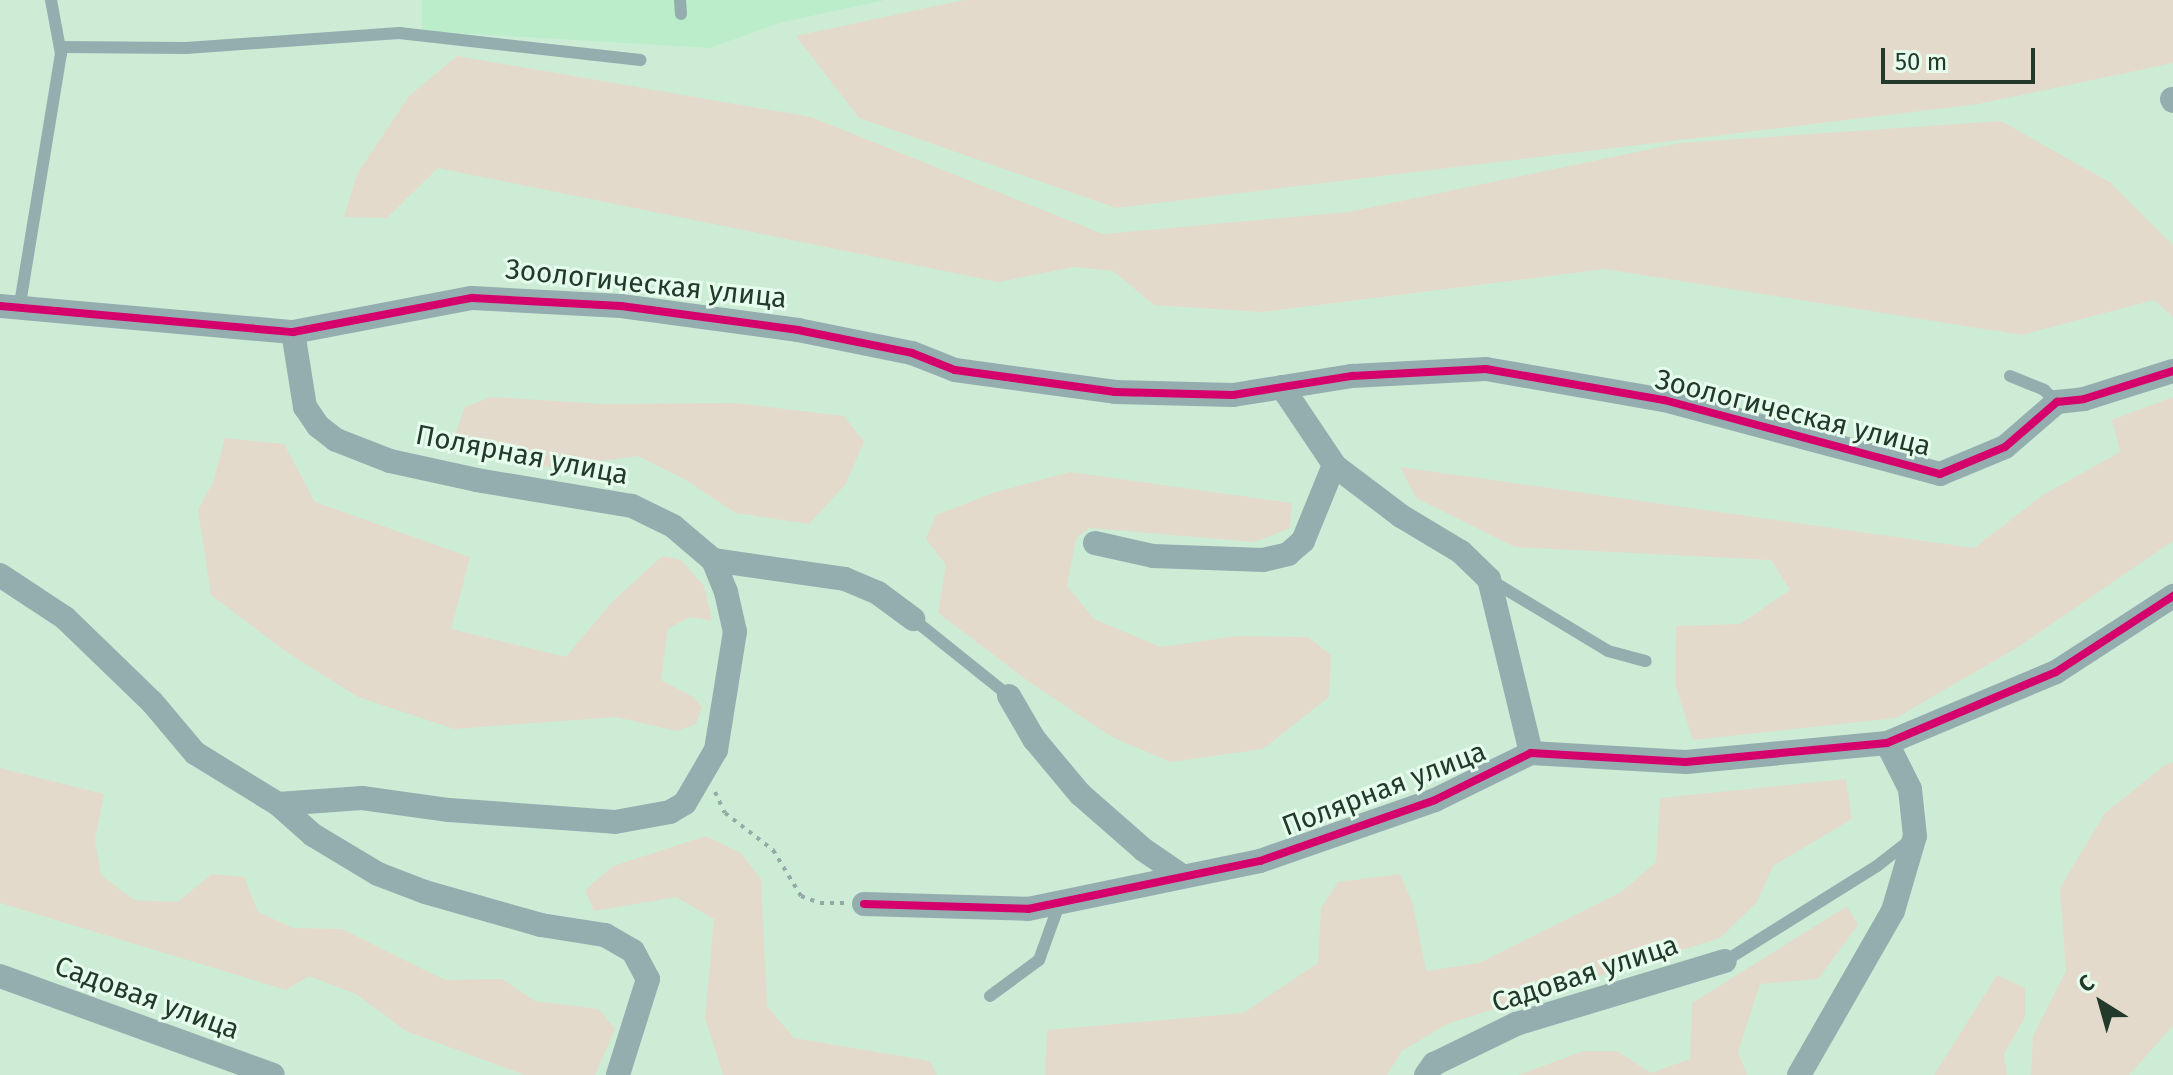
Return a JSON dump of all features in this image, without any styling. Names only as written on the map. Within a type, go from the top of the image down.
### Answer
[{"type":"street","name":"Зоологическая улица","points":[[9,308],[293,332],[472,298],[621,306],[798,330],[912,353],[955,370],[1115,392],[1233,395],[1352,376],[1486,369],[1664,400],[1940,474],[2005,447],[2057,402]]},
{"type":"street","name":"Полярная улица","points":[[278,804],[362,798],[449,810],[615,822],[670,812],[685,803],[716,750],[735,632],[726,592],[713,560],[673,526],[632,506],[477,480],[390,461],[336,440],[318,426],[305,407],[293,332]]},
{"type":"street","points":[[2057,402],[2084,399],[2173,371]]},
{"type":"street","points":[[1282,387],[1334,465],[1401,516],[1461,552],[1489,579],[1531,753]]},
{"type":"street","points":[[1095,543],[1153,556],[1263,560],[1288,554],[1303,541],[1334,465]]},
{"type":"street","points":[[713,560],[845,579],[878,593],[913,619]]},
{"type":"street","points":[[0,575],[65,618],[152,702],[195,753],[278,804],[313,835],[378,874],[425,892],[541,925],[605,935],[633,951],[648,979],[618,1075]]},
{"type":"street","name":"Полярная улица","points":[[864,904],[1028,909],[1260,861],[1435,800],[1531,753],[1686,762],[1887,743],[2056,672],[2173,596]]},
{"type":"street","points":[[1009,696],[1034,739],[1080,794],[1144,850],[1182,876]]},
{"type":"street","points":[[1799,1075],[1893,911],[1915,836],[1910,789],[1887,743]]},
{"type":"street","name":"Садовая улица","points":[[1426,1075],[1434,1064],[1516,1024],[1725,961]]},
{"type":"street","name":"Садовая улица","points":[[0,976],[273,1075]]},
{"type":"lane","points":[[9,308],[60,47],[51,0]]},
{"type":"lane","points":[[680,0],[681,14]]},
{"type":"lane","points":[[60,47],[186,48],[399,33],[640,60]]},
{"type":"lane","points":[[2010,376],[2044,390],[2057,402]]},
{"type":"lane","points":[[1489,579],[1608,651],[1646,661]]},
{"type":"lane","points":[[913,619],[1009,696]]},
{"type":"lane","points":[[1725,961],[1877,866],[1915,836]]},
{"type":"lane","points":[[990,996],[1039,960],[1060,902]]},
{"type":"path","points":[[706,767],[714,777],[715,794],[725,813],[773,850],[801,896],[820,903],[864,904]]},
{"type":"shaded area","points":[[422,0],[885,0],[779,23],[710,48],[422,31]]},
{"type":"shaded area","points":[[964,0],[2173,0],[2173,63],[1978,104],[1116,208],[859,118],[796,36]]},
{"type":"shaded area","points":[[457,56],[811,117],[1103,234],[1348,212],[1680,143],[2001,121],[2111,183],[2173,245],[2173,317],[2154,300],[2022,335],[1605,269],[1261,312],[1154,305],[1113,271],[1074,267],[998,282],[438,168],[387,218],[344,217],[357,174],[409,96]]},
{"type":"shaded area","points":[[491,397],[604,404],[735,403],[844,416],[864,442],[845,485],[809,524],[736,513],[684,479],[638,456],[552,468],[471,452],[455,435],[465,407]]},
{"type":"shaded area","points":[[2173,397],[2173,541],[2018,647],[1896,718],[1693,740],[1675,684],[1676,626],[1740,624],[1790,590],[1771,560],[1515,547],[1416,498],[1400,467],[1974,548],[2043,495],[2120,452],[2112,420]]},
{"type":"shaded area","points":[[225,438],[284,444],[315,502],[470,557],[451,629],[566,657],[611,603],[662,556],[681,560],[704,586],[712,621],[689,617],[668,629],[661,680],[693,697],[702,707],[696,724],[677,731],[616,717],[454,729],[358,697],[285,651],[211,595],[198,510],[214,480]]},
{"type":"shaded area","points":[[1070,472],[1292,503],[1290,528],[1255,542],[1089,528],[1076,539],[1067,586],[1094,619],[1161,647],[1237,636],[1308,637],[1331,655],[1329,697],[1263,749],[1171,762],[1112,737],[1028,681],[938,613],[946,565],[926,539],[936,515],[996,492]]},
{"type":"shaded area","points":[[2173,762],[2173,1026],[2129,1075],[2031,1075],[2033,1036],[2066,971],[2060,888],[2105,813]]},
{"type":"shaded area","points":[[0,768],[104,794],[95,840],[101,875],[134,900],[177,902],[212,874],[244,877],[258,912],[293,928],[342,929],[445,980],[502,979],[535,1001],[599,1009],[615,1029],[595,1075],[525,1075],[406,1031],[356,994],[309,976],[286,990],[0,903]]},
{"type":"shaded area","points":[[1846,779],[1852,819],[1773,866],[1757,902],[1720,938],[1447,1024],[1402,1051],[1387,1075],[1045,1075],[1047,1030],[1243,1013],[1318,963],[1321,908],[1338,882],[1400,874],[1413,904],[1426,971],[1479,963],[1621,892],[1656,862],[1660,798]]},
{"type":"shaded area","points":[[706,836],[741,853],[761,879],[767,1006],[794,1038],[930,1061],[937,1075],[723,1075],[705,1018],[714,919],[676,897],[594,911],[585,890],[613,866]]},
{"type":"shaded area","points":[[1847,906],[1858,925],[1818,979],[1760,984],[1738,1052],[1747,1075],[1518,1075],[1584,1051],[1617,1051],[1651,1073],[1690,1059],[1692,1003]]},
{"type":"shaded area","points":[[1997,975],[2025,988],[2025,1017],[2004,1054],[2007,1075],[1934,1075]]},
{"type":"cycle path","points":[[0,306],[293,332],[472,298],[621,306],[798,330],[912,353],[955,370],[1115,392],[1233,395],[1352,376],[1486,369],[1664,400],[1940,474],[2005,447],[2057,402],[2084,399],[2173,371]]},
{"type":"cycle path","points":[[864,904],[1028,909],[1260,861],[1435,800],[1531,753],[1686,762],[1887,743],[2056,672],[2173,596]]}]
